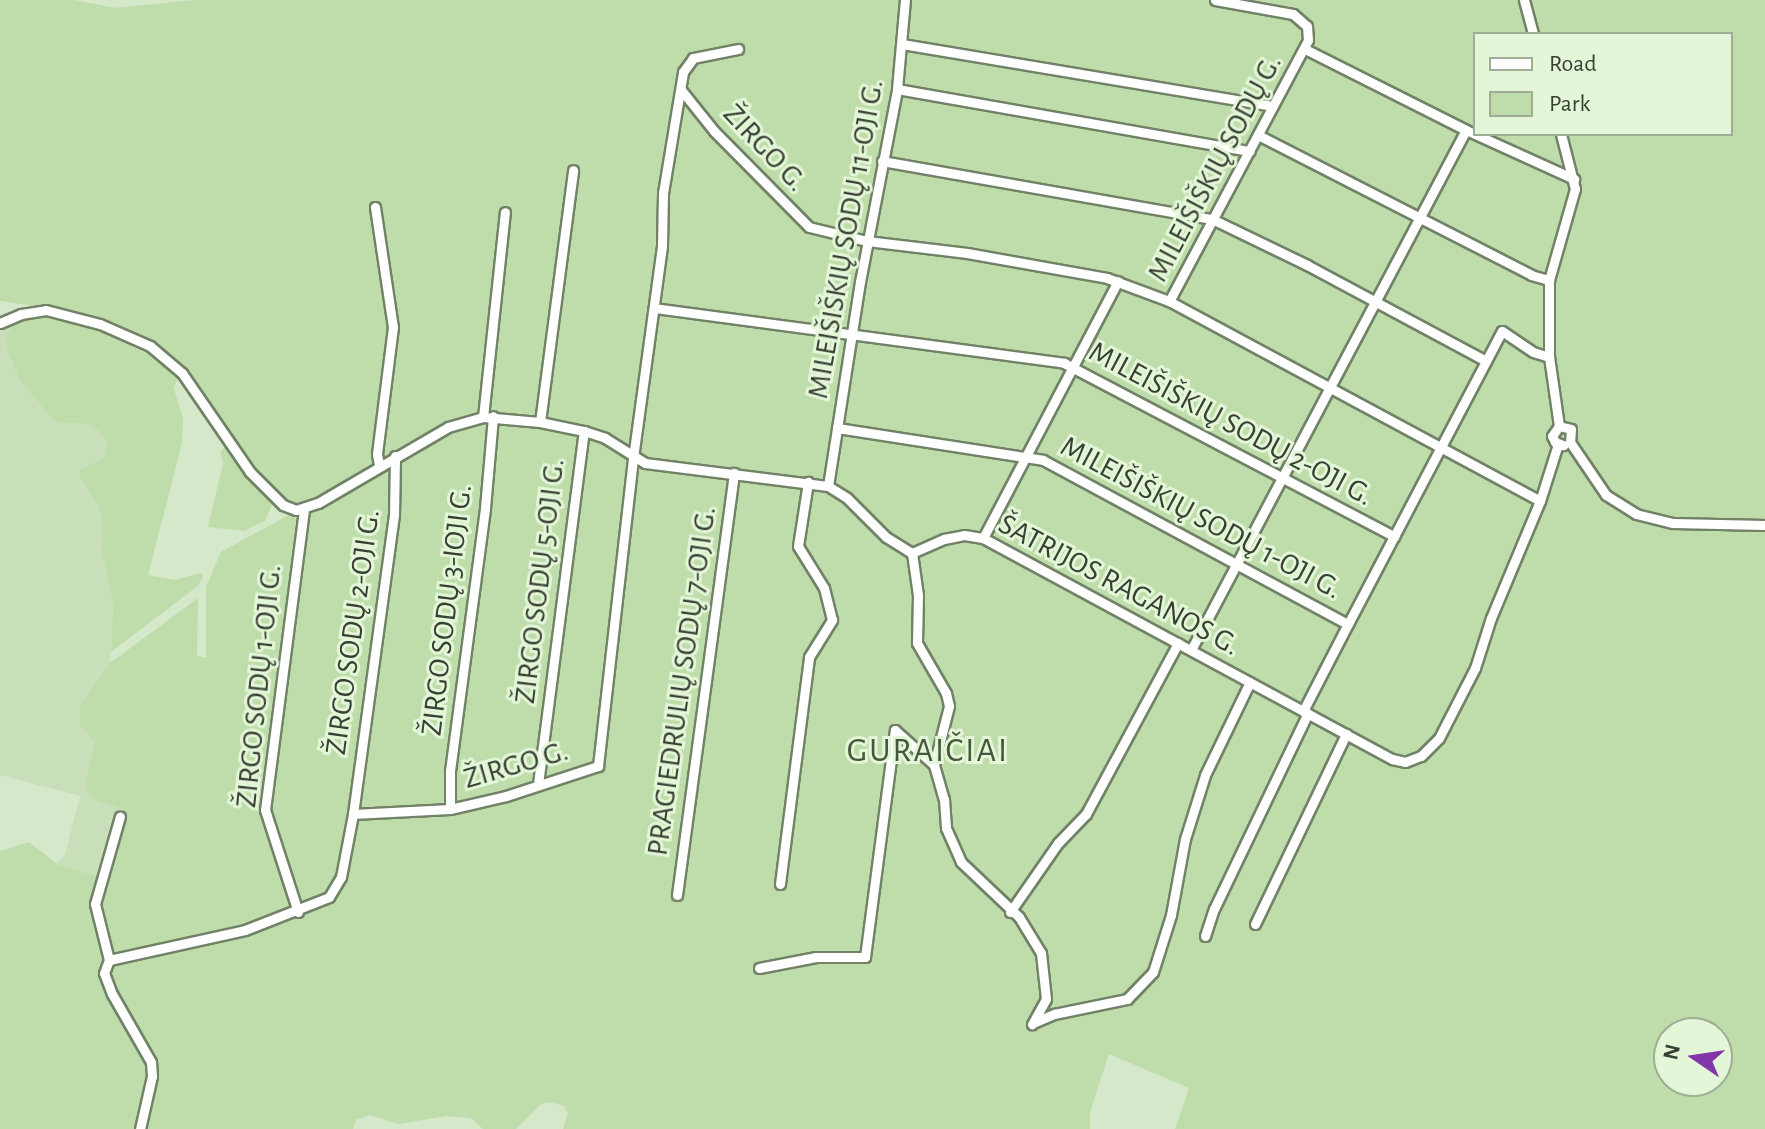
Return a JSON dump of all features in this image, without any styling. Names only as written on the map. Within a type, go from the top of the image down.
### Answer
[{"type":"street","name":"MILEIŠIŠKIŲ SODŲ 11-OJI G.","points":[[828,486],[867,241],[897,89],[905,0]]},
{"type":"street","name":"MILEIŠIŠKIŲ SODŲ G.","points":[[1215,0],[1299,16],[1309,32],[1305,49],[1169,301],[1330,391],[1540,501]]},
{"type":"street","points":[[1524,0],[1532,32]]},
{"type":"street","points":[[902,44],[1272,106]]},
{"type":"street","name":"ŽIRGO G.","points":[[353,814],[450,809],[506,796],[598,766],[633,458],[654,308],[663,193],[683,72],[693,58],[738,49]]},
{"type":"street","points":[[1305,49],[1473,133]]},
{"type":"street","points":[[897,89],[1250,151]]},
{"type":"street","name":"ŽIRGO G.","points":[[682,91],[714,131],[800,221],[819,231],[867,241],[967,253],[1118,281],[1169,301]]},
{"type":"street","points":[[1191,650],[1466,130]]},
{"type":"street","points":[[1258,135],[1531,275],[1549,280]]},
{"type":"street","points":[[1479,136],[1574,179]]},
{"type":"street","points":[[1562,136],[1574,179],[1575,198],[1549,280],[1549,357],[1559,426],[1571,429],[1570,442],[1606,495],[1636,514],[1673,523],[1765,525]]},
{"type":"street","points":[[882,161],[1212,219],[1307,265],[1486,361]]},
{"type":"street","points":[[540,422],[573,170]]},
{"type":"street","points":[[375,207],[393,317],[377,454],[379,465]]},
{"type":"street","name":"ŽIRGO SODŲ 3-IOJI G.","points":[[450,809],[450,771],[485,508],[488,416],[505,212]]},
{"type":"street","points":[[983,538],[1118,281]]},
{"type":"street","points":[[654,308],[853,337]]},
{"type":"street","points":[[0,323],[33,311],[59,312],[100,324],[150,346],[182,373],[259,481],[283,505],[304,508],[448,427],[488,416],[584,431],[605,438],[633,458],[808,482],[828,486],[847,498],[886,537],[912,553],[918,595],[917,643],[946,693],[949,706],[934,765],[944,799],[946,828],[955,850],[1026,926],[1045,965],[1046,999],[1032,1024],[1054,1014],[1127,999],[1153,972],[1171,915],[1185,839],[1205,775],[1250,682]]},
{"type":"street","name":"MILEIŠIŠKIŲ SODŲ 1-OJI G.","points":[[837,428],[1043,460],[1348,624],[1505,330],[1533,352],[1549,357]]},
{"type":"street","name":"MILEIŠIŠKIŲ SODŲ 2-OJI G.","points":[[853,337],[1075,367],[1394,536]]},
{"type":"street","name":"ŠATRIJOS RAGANOS G.","points":[[912,553],[934,542],[964,535],[983,538],[1392,759],[1414,761],[1430,750],[1475,668],[1491,618],[1540,501],[1558,444],[1552,436],[1559,426]]},
{"type":"street","name":"ŽIRGO SODŲ 5-OJI G.","points":[[538,784],[584,431]]},
{"type":"street","points":[[1558,444],[1570,442]]},
{"type":"street","name":"ŽIRGO SODŲ 2-OJI G.","points":[[353,814],[394,515],[398,470],[395,456]]},
{"type":"street","name":"PRAGIEDRULIŲ SODŲ 7-OJI G.","points":[[677,895],[734,473]]},
{"type":"street","points":[[780,884],[809,657],[832,620],[824,588],[798,546],[808,482]]},
{"type":"street","name":"ŽIRGO SODŲ 1-OJI G.","points":[[298,912],[265,810],[304,508]]},
{"type":"street","points":[[1205,936],[1214,909],[1348,624]]},
{"type":"street","points":[[1010,912],[1058,843],[1086,814],[1178,643]]},
{"type":"street","points":[[759,968],[816,957],[865,957],[895,730],[934,765]]},
{"type":"street","points":[[1255,924],[1346,734]]},
{"type":"street","points":[[109,960],[245,930],[298,912],[335,890],[346,858],[353,814]]},
{"type":"street","points":[[120,816],[95,904],[109,960],[104,973],[112,994],[151,1062],[152,1076],[140,1129]]},
{"type":"shaded area","points":[[14,324],[7,333],[20,380],[51,418],[61,423],[84,423],[98,430],[107,441],[105,457],[97,465],[86,466],[80,477],[98,505],[103,524],[101,549],[113,603],[110,668],[80,706],[95,742],[91,798],[123,808],[105,879],[57,864],[65,855],[80,796],[0,775],[0,329]]},
{"type":"green space","points":[[0,0],[74,0],[116,8],[193,0],[1765,0],[1765,1129],[1175,1129],[1189,1088],[1109,1054],[1090,1112],[1090,1129],[563,1129],[568,1114],[564,1106],[549,1102],[541,1104],[516,1129],[483,1129],[471,1118],[446,1116],[398,1124],[370,1115],[356,1120],[353,1129],[0,1129],[0,851],[29,842],[57,864],[105,879],[123,809],[91,798],[85,788],[95,742],[80,726],[80,706],[110,663],[198,598],[197,656],[206,658],[206,587],[221,552],[294,512],[292,504],[284,500],[253,464],[188,373],[159,347],[111,323],[78,312],[0,301]]},
{"type":"green space","points":[[33,316],[49,316],[96,329],[162,361],[178,376],[174,389],[183,419],[182,443],[148,575],[175,580],[201,573],[203,576],[199,585],[111,652],[113,603],[101,549],[103,524],[98,505],[80,477],[80,470],[105,457],[107,441],[98,430],[84,423],[61,423],[51,418],[20,380],[7,350],[7,333],[14,324]]},
{"type":"green space","points":[[225,446],[272,504],[265,521],[244,531],[208,527],[223,463],[220,452]]},
{"type":"district","name":"GURAIČIAI","points":[[928,752]]}]
